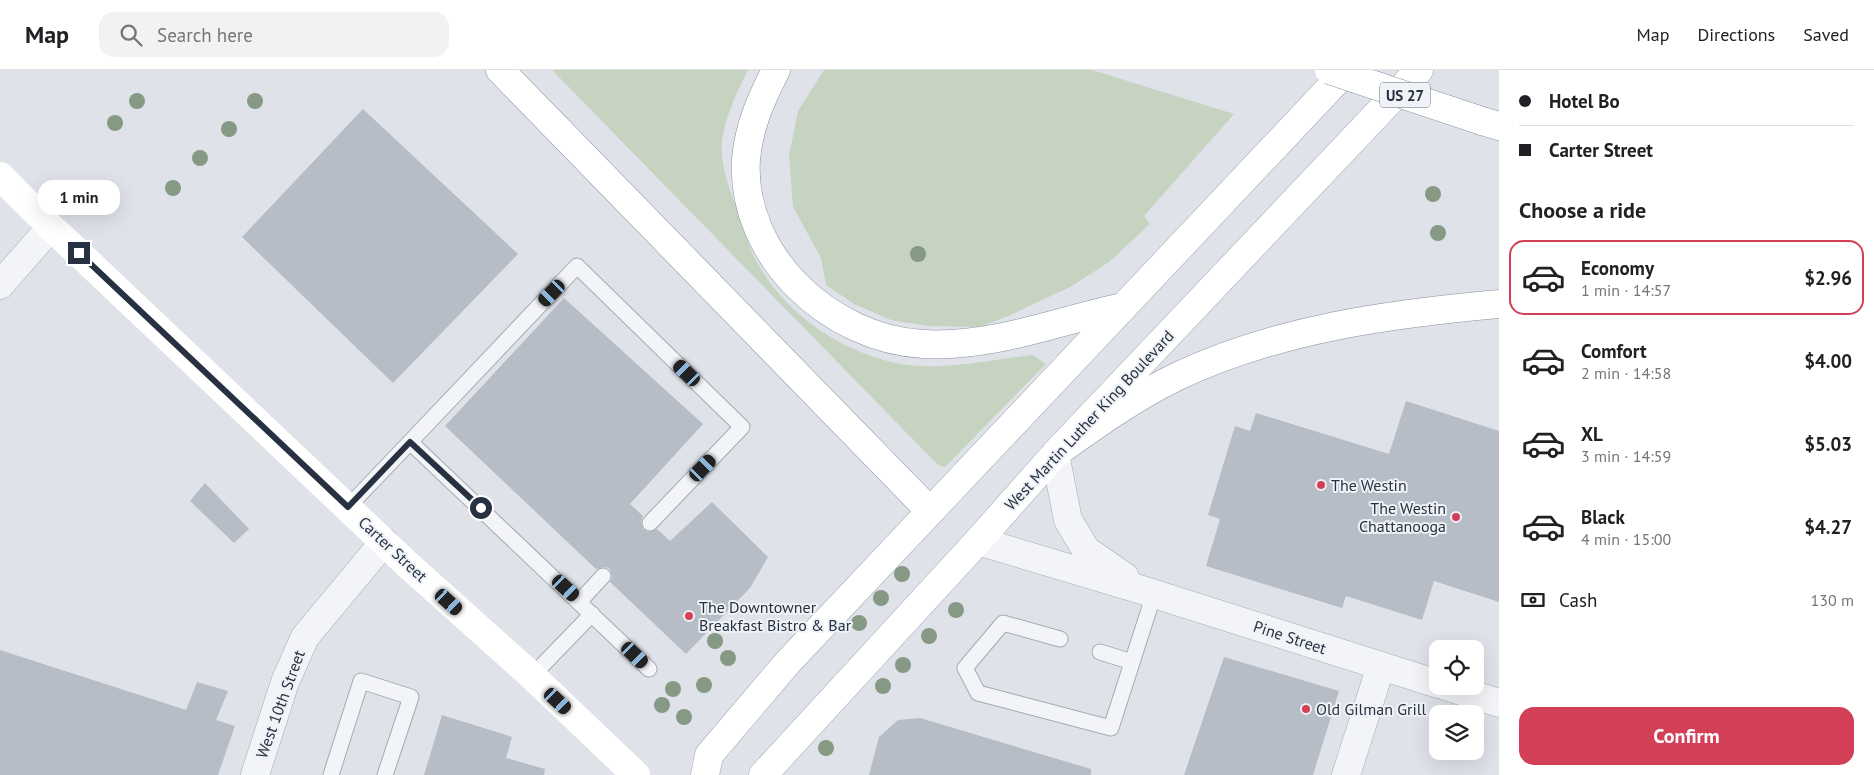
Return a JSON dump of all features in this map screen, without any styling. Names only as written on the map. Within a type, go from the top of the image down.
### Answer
[{"type":"main road","points":[[500,70],[930,511]]},
{"type":"main road","points":[[776,70],[760,100],[750,131],[746,160],[748,188],[760,228],[778,265],[804,294],[832,315],[866,332],[893,340],[922,344],[958,345],[1008,336],[1123,307]]},
{"type":"main road","name":"US 27","points":[[1329,70],[1491,124]]},
{"type":"main road","points":[[705,775],[709,755],[788,661],[1347,70]]},
{"type":"main road","name":"West Martin Luther King Boulevard","points":[[763,775],[978,541],[1054,454],[1419,70]]},
{"type":"main road","name":"Carter Street","points":[[0,176],[51,227],[384,542],[532,676],[636,775]]},
{"type":"main road","points":[[1054,454],[1127,404],[1175,378],[1218,358],[1266,341],[1337,325],[1499,304]]},
{"type":"street","points":[[0,285],[51,227]]},
{"type":"street","name":"Pine Street","points":[[1054,454],[1068,520],[1086,550],[1148,592]]},
{"type":"street","name":"Pine Street","points":[[978,541],[1148,592],[1429,681]]},
{"type":"street","name":"West 10th Street","points":[[255,775],[285,682],[305,638],[384,542]]},
{"type":"street","points":[[1346,775],[1381,666]]},
{"type":"street","points":[[1474,695],[1499,703]]},
{"type":"lane","points":[[348,507],[578,266],[742,427],[650,523]]},
{"type":"lane","points":[[410,442],[580,601],[649,669]]},
{"type":"lane","points":[[580,601],[603,576]]},
{"type":"lane","points":[[1060,639],[1003,623],[965,668],[978,693],[1111,728],[1132,662],[1148,592]]},
{"type":"lane","points":[[532,676],[592,614]]},
{"type":"lane","points":[[1100,652],[1132,662]]},
{"type":"lane","points":[[331,775],[361,681],[410,697],[385,775]]},
{"type":"green space","points":[[552,70],[748,70],[734,101],[723,135],[722,156],[724,169],[754,257],[769,282],[798,313],[832,338],[851,348],[891,362],[909,365],[944,366],[1033,355],[1046,364],[945,467],[938,465]]},
{"type":"green space","points":[[824,70],[1092,70],[1234,114],[1144,216],[1150,224],[1109,262],[1072,286],[1006,317],[979,327],[928,326],[891,320],[854,304],[826,285],[821,258],[793,207],[789,156],[798,111]]},
{"type":"building","points":[[363,109],[518,254],[393,383],[242,237]]},
{"type":"building","points":[[564,298],[703,424],[630,504],[643,516],[641,521],[643,529],[648,532],[657,529],[670,541],[712,502],[768,557],[750,588],[686,654],[610,582],[612,578],[610,569],[605,567],[596,569],[445,426]]},
{"type":"building","name":"The Westin","points":[[1406,401],[1499,431],[1499,602],[1434,581],[1422,620],[1346,596],[1342,608],[1206,566],[1220,519],[1208,515],[1235,426],[1250,431],[1256,413],[1389,454]]},
{"type":"building","points":[[205,483],[249,529],[234,543],[190,501]]},
{"type":"building","points":[[0,650],[186,710],[197,682],[228,691],[216,720],[235,726],[218,775],[0,775]]},
{"type":"building","points":[[1224,657],[1339,691],[1313,775],[1184,775]]},
{"type":"building","points":[[442,715],[512,737],[506,758],[545,769],[544,775],[424,775]]},
{"type":"building","points":[[920,718],[1091,769],[1091,775],[869,775],[879,737],[898,720]]},
{"type":"place","name":"The Westin","points":[[1321,485]]},
{"type":"place","name":"The Westin Chattanooga","points":[[1456,517]]},
{"type":"place","name":"The Downtowner Breakfast Bistro & Bar","points":[[689,616]]},
{"type":"place","name":"Old Gilman Grill","points":[[1306,709]]},
{"type":"route","points":[[79,253],[348,507],[410,442],[481,508]]}]
